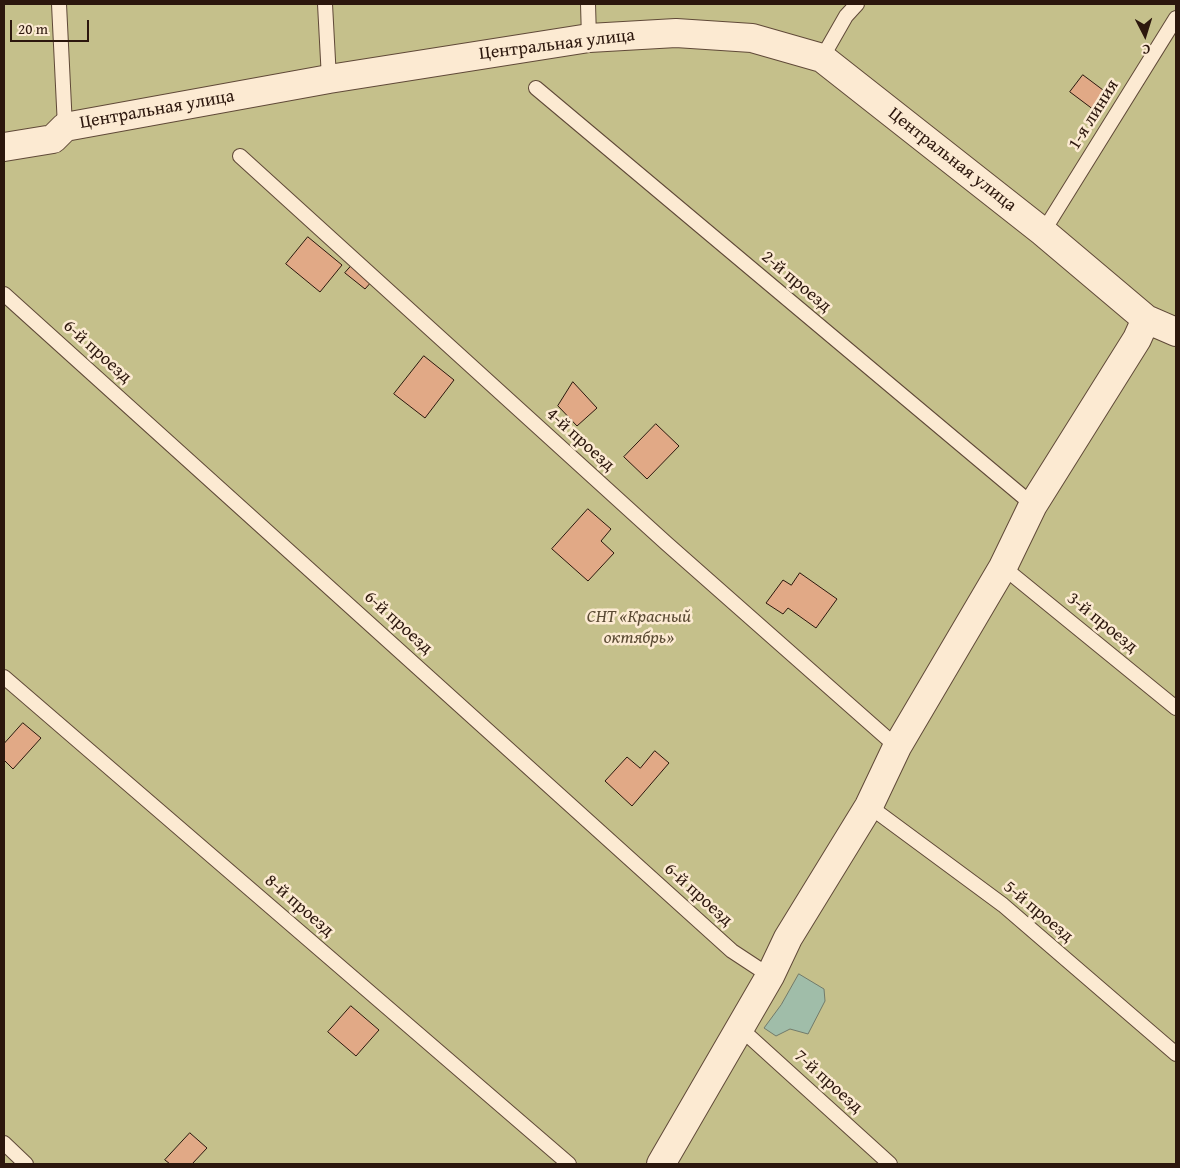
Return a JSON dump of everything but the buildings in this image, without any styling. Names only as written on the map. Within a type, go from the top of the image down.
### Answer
[{"type":"street","name":"Центральная улица","points":[[4,147],[53,139],[65,127],[328,79],[589,38],[676,33],[752,38],[822,58],[1043,232],[1146,319],[1176,332]]},
{"type":"street","points":[[661,1164],[770,976],[788,938],[869,806],[897,747],[1003,566],[1033,505],[1137,339],[1146,319]]},
{"type":"lane","points":[[59,4],[65,127]]},
{"type":"lane","points":[[325,4],[328,79]]},
{"type":"lane","points":[[588,4],[589,38]]},
{"type":"lane","points":[[822,58],[846,10],[857,4]]},
{"type":"lane","name":"1-я линия","points":[[1043,232],[1176,18]]},
{"type":"lane","name":"2-й проезд","points":[[536,88],[1033,505]]},
{"type":"lane","name":"4-й проезд","points":[[240,156],[666,543],[897,747]]},
{"type":"lane","name":"6-й проезд","points":[[4,294],[732,951],[770,976]]},
{"type":"lane","name":"3-й проезд","points":[[1003,566],[1176,708]]},
{"type":"lane","name":"8-й проезд","points":[[4,677],[569,1164]]},
{"type":"lane","name":"5-й проезд","points":[[869,806],[1003,905],[1176,1054]]},
{"type":"lane","name":"7-й проезд","points":[[740,1028],[890,1164]]},
{"type":"lane","points":[[4,1143],[26,1164]]},
{"type":"green space","name":"СНТ «Красный октябрь»","points":[[4,4],[1176,4],[1176,1164],[4,1164]]},
{"type":"shaded area","points":[[799,974],[824,989],[825,1001],[808,1034],[790,1029],[776,1036],[764,1028],[781,1005]]}]
